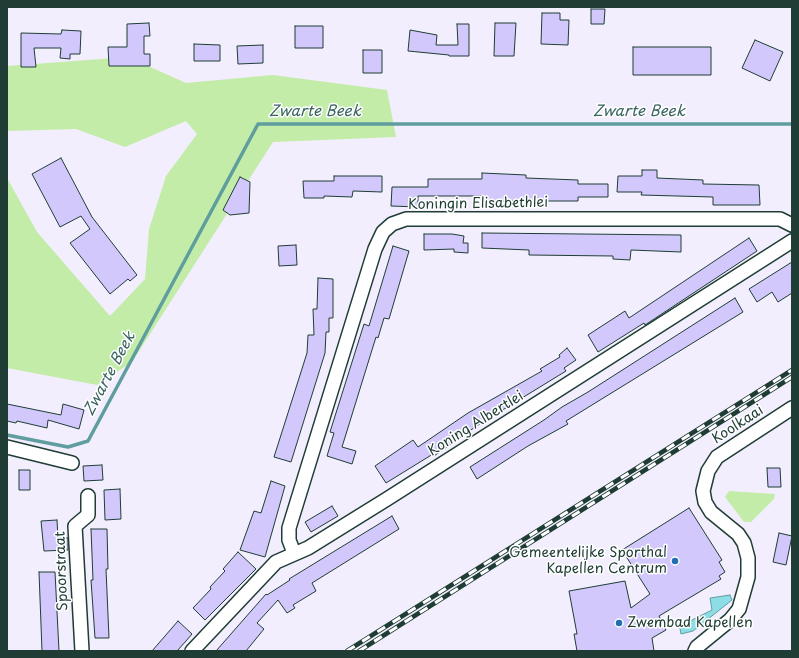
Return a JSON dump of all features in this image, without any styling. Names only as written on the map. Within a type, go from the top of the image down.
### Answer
[{"type":"street","name":"Koningin Elisabethlei","points":[[294,553],[289,540],[289,528],[306,478],[375,249],[383,232],[392,224],[406,220],[753,219],[780,220],[792,225]]},
{"type":"street","name":"Koning Albertlei","points":[[192,651],[276,562],[308,548],[792,241]]},
{"type":"street","name":"Koolkaai","points":[[695,651],[697,647],[730,620],[740,609],[748,577],[748,558],[744,543],[738,534],[711,512],[705,502],[703,491],[708,471],[717,457],[792,408]]},
{"type":"street","points":[[7,448],[72,463]]},
{"type":"street","name":"Spoorstraat","points":[[82,651],[75,526],[88,515],[88,496]]},
{"type":"green space","points":[[128,57],[186,83],[273,75],[387,90],[396,137],[273,142],[132,362],[97,385],[7,368],[7,178],[37,232],[110,316],[145,279],[149,229],[166,176],[197,134],[186,121],[125,147],[76,129],[7,131],[7,66]]},
{"type":"green space","points":[[729,491],[775,494],[774,499],[751,522],[744,522],[725,497]]},
{"type":"water","points":[[730,595],[732,600],[693,631],[681,634],[679,623],[690,621],[712,610],[710,598]]},
{"type":"building","points":[[591,9],[605,9],[604,24],[591,24]]},
{"type":"building","points":[[542,13],[560,13],[560,20],[569,20],[568,45],[541,44]]},
{"type":"building","points":[[149,23],[150,36],[144,36],[144,54],[150,54],[150,66],[109,66],[108,47],[127,47],[127,24]]},
{"type":"building","points":[[495,23],[516,23],[514,56],[494,56]]},
{"type":"building","points":[[457,24],[469,24],[469,56],[449,56],[408,51],[410,30],[437,35],[436,45],[458,45]]},
{"type":"building","points":[[295,26],[323,26],[323,48],[295,48]]},
{"type":"building","points":[[62,30],[81,31],[80,54],[70,54],[70,59],[60,58],[61,48],[34,48],[36,67],[21,67],[21,33],[61,34]]},
{"type":"building","points":[[755,40],[783,52],[770,81],[742,68]]},
{"type":"building","points":[[194,44],[220,45],[220,61],[194,61]]},
{"type":"building","points":[[263,45],[263,63],[238,64],[237,46]]},
{"type":"building","points":[[633,47],[711,47],[711,75],[633,75]]},
{"type":"building","points":[[363,50],[382,50],[382,73],[363,73]]},
{"type":"building","points":[[61,158],[92,217],[137,275],[130,281],[128,279],[110,294],[70,243],[90,229],[81,216],[60,227],[32,174]]},
{"type":"building","points":[[642,170],[657,170],[657,178],[703,180],[703,184],[759,185],[760,205],[713,205],[713,197],[641,195],[642,192],[617,192],[618,176],[642,176]]},
{"type":"building","points":[[482,173],[526,175],[526,178],[578,180],[578,184],[608,184],[608,197],[578,197],[578,201],[482,201],[482,196],[418,196],[418,207],[391,206],[392,187],[428,187],[428,179],[482,179]]},
{"type":"building","points":[[334,176],[382,176],[382,192],[353,191],[352,197],[324,196],[324,198],[304,198],[303,181],[334,181]]},
{"type":"building","points":[[240,177],[250,182],[249,213],[230,215],[223,210]]},
{"type":"building","points":[[482,233],[681,235],[681,252],[631,250],[630,260],[613,259],[613,256],[529,255],[529,250],[482,248]]},
{"type":"building","points":[[424,234],[452,234],[464,236],[463,243],[468,243],[468,253],[454,252],[454,249],[424,250]]},
{"type":"building","points":[[749,238],[757,251],[645,325],[644,323],[598,352],[588,335],[625,311],[629,318]]},
{"type":"building","points":[[296,245],[297,265],[279,266],[278,246]]},
{"type":"building","points":[[393,246],[409,251],[389,319],[384,318],[378,338],[376,337],[342,447],[356,451],[352,464],[327,456],[334,433],[330,432],[364,324],[369,326]]},
{"type":"building","points":[[792,262],[792,293],[778,302],[772,292],[757,302],[749,289]]},
{"type":"building","points":[[318,278],[333,279],[333,318],[329,318],[329,332],[326,332],[325,353],[291,462],[274,457],[307,353],[308,335],[314,335],[313,309],[317,309]]},
{"type":"building","points":[[735,298],[743,312],[566,421],[568,424],[528,446],[477,479],[470,467]]},
{"type":"building","points":[[567,348],[576,360],[564,368],[566,371],[478,425],[434,456],[433,454],[386,483],[375,466],[413,440],[418,447],[468,413],[542,371],[540,369],[560,357],[559,355]]},
{"type":"building","points":[[7,404],[61,415],[63,404],[84,410],[79,429],[48,420],[47,428],[17,421],[16,423],[7,421]]},
{"type":"building","points":[[102,465],[103,480],[84,481],[83,466]]},
{"type":"building","points":[[767,468],[780,468],[781,487],[768,487]]},
{"type":"building","points":[[19,470],[30,470],[30,490],[19,490]]},
{"type":"building","points":[[271,481],[285,486],[265,557],[240,550],[254,511],[261,513]]},
{"type":"building","points":[[120,489],[121,519],[105,520],[104,490]]},
{"type":"building","points":[[332,506],[338,516],[311,532],[305,522]]},
{"type":"building","points":[[689,508],[722,560],[719,562],[725,572],[719,576],[721,579],[659,616],[666,630],[652,638],[654,651],[577,651],[574,634],[577,634],[569,591],[625,581],[631,608],[650,594],[622,550]]},
{"type":"building","points":[[392,516],[399,529],[312,583],[316,591],[293,605],[295,608],[287,613],[278,600],[257,623],[264,629],[246,651],[216,651],[266,594],[267,595],[290,580],[289,579]]},
{"type":"building","points":[[57,520],[58,538],[68,538],[68,550],[44,551],[41,521]]},
{"type":"building","points":[[91,529],[107,529],[108,569],[106,569],[109,638],[95,638],[91,580],[93,580]]},
{"type":"building","points":[[779,533],[792,536],[786,565],[773,562]]},
{"type":"building","points":[[238,552],[256,569],[205,620],[193,608],[211,589],[210,587],[225,571],[223,569]]},
{"type":"building","points":[[39,572],[55,572],[59,651],[42,651]]},
{"type":"building","points":[[178,621],[192,634],[186,641],[177,651],[152,651]]},
{"type":"waterway","name":"Zwarte Beek","points":[[7,435],[68,447],[88,441],[258,124],[792,124]]},
{"type":"railway","points":[[347,651],[792,370]]},
{"type":"railway","points":[[359,651],[792,377]]},
{"type":"place","name":"Gemeentelijke Sporthal Kapellen Centrum","points":[[675,561]]},
{"type":"place","name":"Zwembad Kapellen","points":[[619,623]]}]
